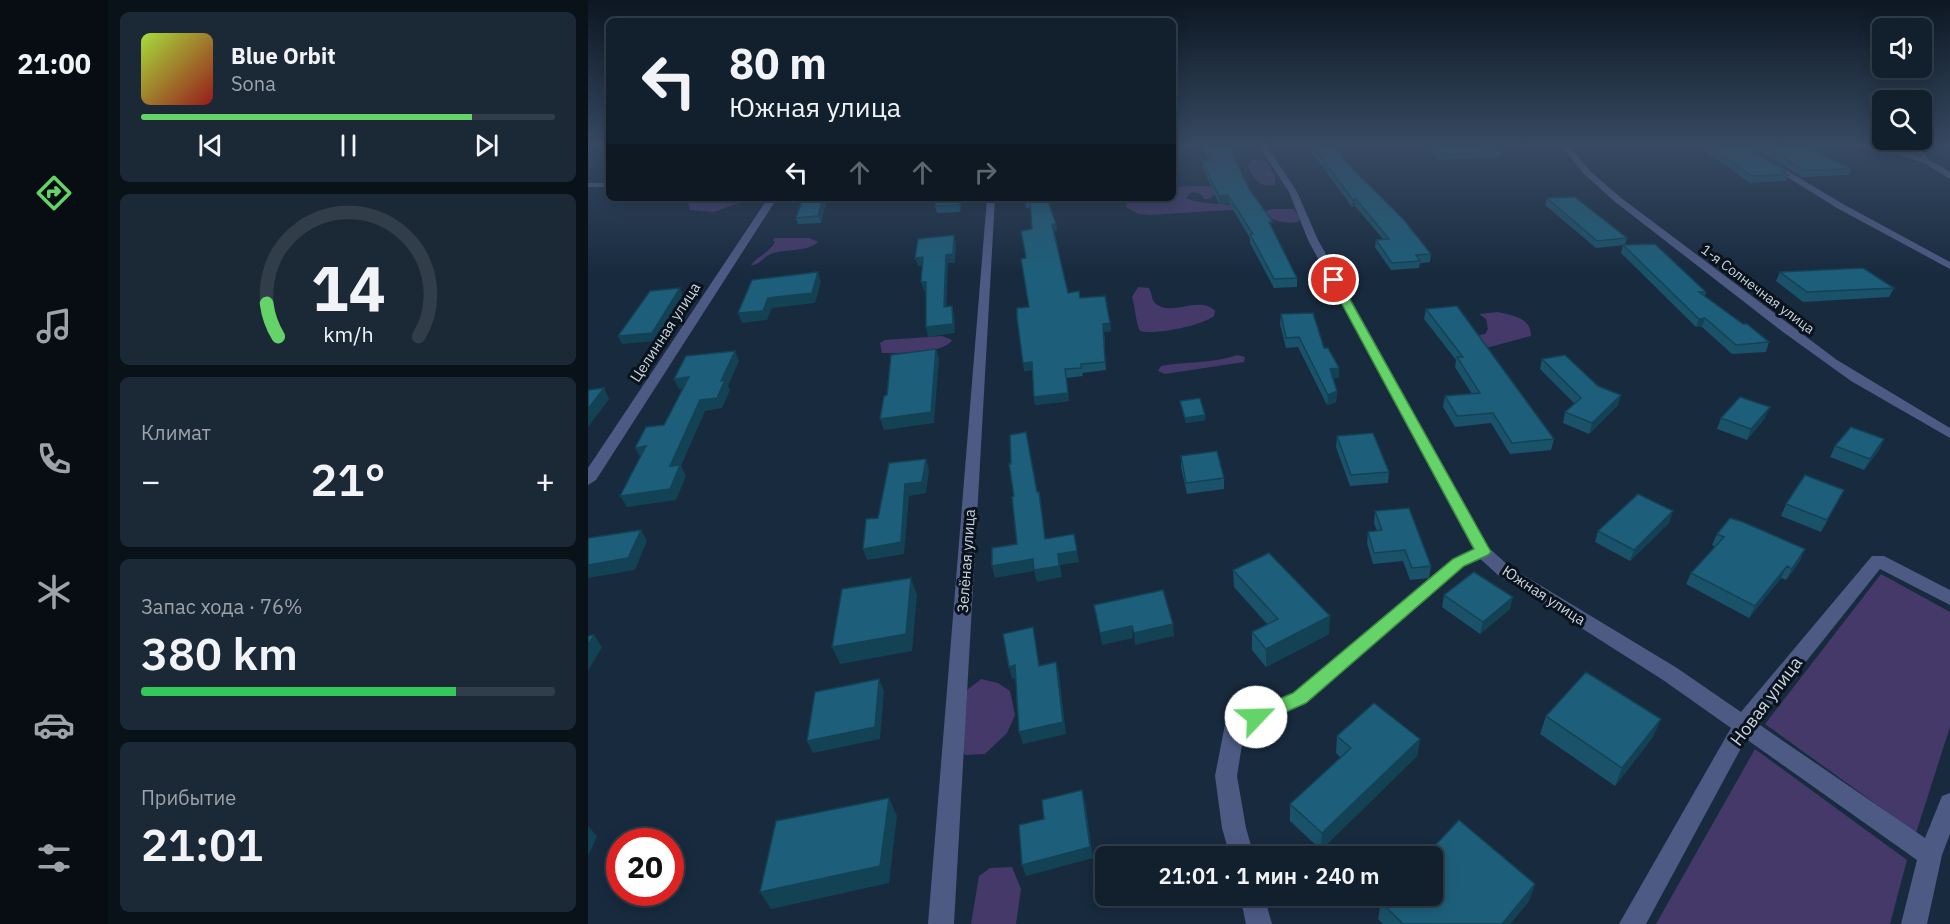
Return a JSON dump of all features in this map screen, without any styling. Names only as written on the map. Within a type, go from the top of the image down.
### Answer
[{"type":"street","name":"Южная улица","points":[[1291,189],[1313,240],[1483,552],[1524,585],[1670,674],[1930,855]]},
{"type":"street","name":"1-я Солнечная улица","points":[[1607,189],[1641,218],[1811,348],[1859,380],[1917,412],[1950,434]]},
{"type":"street","points":[[1812,189],[1950,266]]},
{"type":"street","name":"Целинная улица","points":[[588,480],[769,201]]},
{"type":"street","name":"Зелёная улица","points":[[941,924],[991,201]]},
{"type":"street","name":"Новая улица","points":[[1632,924],[1743,725],[1878,560],[1950,598]]},
{"type":"street","points":[[1236,719],[1226,776],[1239,846]]},
{"type":"street","points":[[1914,924],[1930,855],[1950,803]]},
{"type":"street","points":[[1254,906],[1259,924]]},
{"type":"lane","points":[[1236,719],[1256,717],[1300,698],[1459,562],[1483,552]]},
{"type":"shaded area","points":[[1176,189],[1221,189],[1210,199],[1204,199],[1201,194],[1191,192],[1186,198],[1246,209],[1150,215],[1139,214],[1127,208],[1126,204],[1131,201],[1176,201]]},
{"type":"shaded area","points":[[688,201],[745,201],[714,212],[690,210]]},
{"type":"shaded area","points":[[1294,209],[1300,219],[1298,222],[1276,221],[1264,214],[1265,211]]},
{"type":"shaded area","points":[[775,238],[809,238],[818,242],[807,248],[771,254],[757,264],[751,265],[770,248]]},
{"type":"shaded area","points":[[1138,287],[1149,288],[1154,302],[1161,307],[1208,306],[1215,311],[1214,316],[1178,329],[1156,332],[1140,331],[1132,297]]},
{"type":"shaded area","points":[[1498,312],[1525,321],[1531,336],[1486,348],[1469,337],[1485,334],[1488,329],[1486,319],[1479,314]]},
{"type":"shaded area","points":[[942,336],[952,340],[940,348],[920,352],[882,353],[880,343],[885,340]]},
{"type":"shaded area","points":[[1237,355],[1245,357],[1244,362],[1165,374],[1158,371],[1161,366],[1170,364],[1219,360]]},
{"type":"shaded area","points":[[1881,574],[1950,612],[1950,727],[1916,833],[1765,724]]},
{"type":"shaded area","points":[[981,679],[998,683],[1010,691],[1015,715],[1007,733],[985,754],[965,755],[957,742],[962,694]]},
{"type":"shaded area","points":[[1755,749],[1907,860],[1890,924],[1656,924]]},
{"type":"shaded area","points":[[1012,867],[1021,889],[1016,924],[971,924],[979,876],[990,868]]},
{"type":"building","points":[[1216,189],[1249,189],[1273,222],[1269,222],[1297,278],[1274,279],[1250,234],[1253,234],[1228,195],[1219,196]]},
{"type":"building","points":[[1345,189],[1373,189],[1404,220],[1431,254],[1416,255],[1420,261],[1392,263],[1376,240],[1389,239],[1356,199],[1353,200]]},
{"type":"building","points":[[1575,197],[1627,238],[1597,241],[1547,198]]},
{"type":"building","points":[[802,201],[822,201],[818,216],[796,218]]},
{"type":"building","points":[[937,201],[960,201],[959,205],[935,206]]},
{"type":"building","points":[[1030,201],[1048,201],[1056,224],[1052,224],[1068,293],[1079,291],[1080,298],[1105,296],[1110,323],[1103,324],[1105,362],[1081,364],[1081,368],[1065,369],[1068,393],[1034,397],[1032,362],[1023,363],[1017,318],[1017,308],[1029,307],[1021,259],[1026,258],[1021,231],[1032,229]]},
{"type":"building","points":[[954,235],[953,254],[946,255],[944,307],[952,306],[953,324],[926,327],[926,282],[921,282],[923,257],[915,258],[918,239]]},
{"type":"building","points":[[1655,244],[1706,292],[1699,292],[1743,324],[1747,324],[1769,342],[1736,345],[1705,318],[1699,319],[1623,245]]},
{"type":"building","points":[[1863,268],[1894,288],[1807,292],[1780,272]]},
{"type":"building","points":[[818,272],[812,293],[768,298],[763,311],[738,313],[752,280]]},
{"type":"building","points":[[680,288],[652,333],[618,336],[650,291]]},
{"type":"building","points":[[1457,306],[1554,439],[1512,443],[1493,413],[1457,416],[1445,396],[1480,393],[1457,357],[1463,357],[1426,309]]},
{"type":"building","points":[[1313,313],[1324,348],[1328,348],[1339,368],[1330,369],[1337,391],[1328,395],[1299,337],[1286,338],[1281,314]]},
{"type":"building","points":[[936,349],[931,412],[880,419],[884,396],[887,395],[891,355]]},
{"type":"building","points":[[735,351],[721,381],[725,380],[717,398],[700,400],[670,466],[680,465],[670,489],[620,496],[646,446],[635,448],[646,427],[664,425],[689,377],[674,379],[686,356]]},
{"type":"building","points":[[1565,355],[1598,386],[1621,395],[1592,423],[1565,412],[1581,398],[1542,359]]},
{"type":"building","points":[[604,388],[588,409],[588,390]]},
{"type":"building","points":[[1740,397],[1770,407],[1751,429],[1721,418]]},
{"type":"building","points":[[1200,398],[1205,415],[1185,418],[1180,401]]},
{"type":"building","points":[[1851,427],[1884,439],[1870,459],[1835,446]]},
{"type":"building","points":[[1026,432],[1037,492],[1039,492],[1045,539],[1074,534],[1077,551],[1058,554],[1059,566],[1034,570],[1033,559],[992,566],[992,548],[1017,544],[1009,464],[1011,464],[1010,435]]},
{"type":"building","points":[[1373,433],[1389,472],[1351,475],[1337,436]]},
{"type":"building","points":[[1217,451],[1224,478],[1186,483],[1181,456]]},
{"type":"building","points":[[926,459],[922,482],[905,484],[901,542],[863,549],[866,519],[878,518],[889,463]]},
{"type":"building","points":[[1805,475],[1844,490],[1827,520],[1786,504]]},
{"type":"building","points":[[1638,494],[1673,511],[1634,550],[1598,531]]},
{"type":"building","points":[[1409,508],[1431,566],[1412,568],[1405,550],[1374,553],[1368,532],[1382,530],[1375,511]]},
{"type":"building","points":[[1730,518],[1805,549],[1792,569],[1787,566],[1755,606],[1691,573],[1724,537],[1717,534]]},
{"type":"building","points":[[641,530],[628,558],[588,565],[588,538]]},
{"type":"building","points":[[1269,553],[1330,616],[1266,649],[1252,632],[1278,619],[1233,570]]},
{"type":"building","points":[[1474,572],[1513,597],[1483,622],[1444,595]]},
{"type":"building","points":[[911,578],[906,634],[832,647],[842,589]]},
{"type":"building","points":[[1163,590],[1173,624],[1134,633],[1132,626],[1100,633],[1094,605]]},
{"type":"building","points":[[1033,627],[1039,666],[1056,662],[1063,722],[1019,732],[1015,665],[1009,667],[1003,634]]},
{"type":"building","points":[[594,635],[588,645],[588,636]]},
{"type":"building","points":[[1586,672],[1661,719],[1622,768],[1546,716]]},
{"type":"building","points":[[879,679],[875,727],[807,741],[815,692]]},
{"type":"building","points":[[1374,703],[1420,739],[1322,833],[1290,804],[1351,748],[1337,736]]},
{"type":"building","points":[[1082,790],[1090,847],[1022,865],[1019,825],[1044,819],[1042,800]]},
{"type":"building","points":[[889,798],[880,866],[760,892],[776,821]]},
{"type":"building","points":[[1459,820],[1535,884],[1502,924],[1403,924],[1385,906],[1443,906],[1443,846],[1434,846]]},
{"type":"route","points":[[1256,717],[1300,698],[1459,562],[1483,552],[1334,280]]}]
